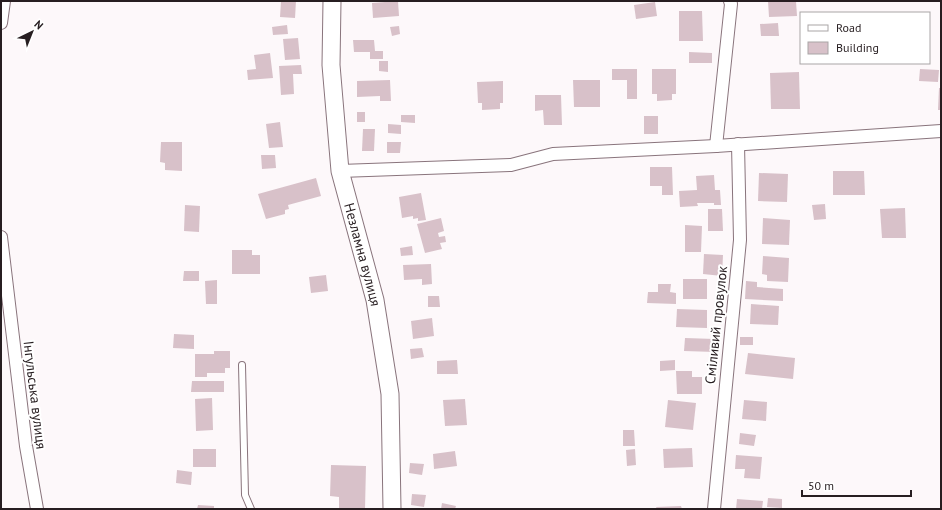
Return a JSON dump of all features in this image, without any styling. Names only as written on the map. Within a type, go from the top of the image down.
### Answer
[{"type":"street","points":[[1,23],[4,1]]},
{"type":"street","name":"Незламна вулиця","points":[[332,1],[331,65],[340,171],[375,300],[390,394],[392,509]]},
{"type":"street","points":[[716,146],[731,4],[730,1]]},
{"type":"street","points":[[340,171],[511,165],[553,154],[716,146],[941,131]]},
{"type":"street","name":"Сміливий провулок","points":[[714,509],[740,240],[738,144]]},
{"type":"street","name":"Інгульська вулиця","points":[[1,237],[26,446],[37,509]]},
{"type":"lane","points":[[242,365],[245,495],[251,509]]},
{"type":"building","points":[[281,1],[296,1],[295,18],[280,17]]},
{"type":"building","points":[[398,1],[399,16],[373,18],[372,3]]},
{"type":"building","points":[[768,1],[796,1],[797,16],[769,17]]},
{"type":"building","points":[[655,2],[657,16],[636,19],[634,5]]},
{"type":"building","points":[[679,11],[702,11],[703,41],[679,41]]},
{"type":"building","points":[[778,23],[779,36],[761,36],[760,24]]},
{"type":"building","points":[[287,25],[288,34],[273,35],[272,27]]},
{"type":"building","points":[[399,26],[400,34],[392,36],[390,27]]},
{"type":"building","points":[[298,38],[300,59],[285,60],[283,39]]},
{"type":"building","points":[[353,40],[374,40],[375,51],[383,51],[383,59],[370,59],[370,52],[354,52]]},
{"type":"building","points":[[689,52],[712,53],[712,63],[689,63]]},
{"type":"building","points":[[270,53],[273,78],[248,80],[247,70],[256,69],[254,55]]},
{"type":"building","points":[[379,61],[388,61],[388,72],[379,71]]},
{"type":"building","points":[[301,65],[302,74],[293,74],[294,94],[281,95],[279,66]]},
{"type":"building","points":[[612,69],[637,69],[637,99],[627,99],[627,80],[612,80]]},
{"type":"building","points":[[652,69],[676,69],[676,94],[672,94],[672,100],[657,101],[657,94],[652,94]]},
{"type":"building","points":[[920,69],[939,70],[938,82],[919,81]]},
{"type":"building","points":[[799,72],[800,109],[771,109],[770,73]]},
{"type":"building","points":[[390,80],[391,101],[380,101],[380,96],[357,97],[357,81]]},
{"type":"building","points":[[573,80],[600,80],[600,107],[574,107]]},
{"type":"building","points":[[503,81],[503,103],[500,103],[500,109],[482,110],[482,103],[478,103],[477,82]]},
{"type":"building","points":[[939,88],[941,88],[941,110],[938,110]]},
{"type":"building","points":[[535,95],[561,95],[562,125],[544,125],[543,110],[535,111]]},
{"type":"building","points":[[357,112],[365,112],[365,122],[357,122]]},
{"type":"building","points":[[401,115],[415,115],[415,123],[401,122]]},
{"type":"building","points":[[644,116],[658,116],[658,134],[644,134]]},
{"type":"building","points":[[280,122],[283,147],[269,148],[266,124]]},
{"type":"building","points":[[388,124],[401,125],[401,134],[388,133]]},
{"type":"building","points":[[363,129],[375,129],[374,151],[362,151]]},
{"type":"building","points":[[161,142],[182,142],[182,171],[165,170],[165,163],[160,162]]},
{"type":"building","points":[[387,142],[401,142],[400,153],[387,153]]},
{"type":"building","points":[[261,155],[275,155],[276,168],[262,169]]},
{"type":"building","points":[[650,167],[672,167],[673,195],[662,195],[662,186],[650,186]]},
{"type":"building","points":[[833,171],[864,171],[865,195],[833,195]]},
{"type":"building","points":[[759,173],[788,174],[787,202],[758,201]]},
{"type":"building","points":[[714,175],[715,190],[720,190],[721,205],[714,205],[714,203],[697,203],[698,206],[680,207],[679,191],[697,190],[696,176]]},
{"type":"building","points":[[316,178],[321,196],[288,205],[289,209],[285,210],[285,214],[266,219],[258,194]]},
{"type":"building","points":[[421,193],[426,220],[418,221],[418,218],[413,219],[413,216],[402,218],[399,197]]},
{"type":"building","points":[[825,204],[826,219],[814,220],[812,205]]},
{"type":"building","points":[[185,205],[200,206],[199,232],[184,231]]},
{"type":"building","points":[[905,208],[906,238],[882,238],[880,209]]},
{"type":"building","points":[[708,209],[722,209],[723,231],[708,231]]},
{"type":"building","points":[[441,218],[444,231],[438,233],[439,237],[445,236],[446,242],[440,243],[442,249],[425,253],[417,224]]},
{"type":"building","points":[[763,218],[790,220],[789,245],[762,244]]},
{"type":"building","points":[[685,225],[702,226],[701,252],[685,252]]},
{"type":"building","points":[[412,246],[413,255],[401,256],[400,248]]},
{"type":"building","points":[[232,250],[252,250],[252,255],[260,255],[260,274],[232,274]]},
{"type":"building","points":[[704,254],[723,255],[722,276],[703,274]]},
{"type":"building","points":[[763,256],[789,258],[788,282],[767,281],[767,275],[762,274]]},
{"type":"building","points":[[431,264],[432,284],[422,285],[422,279],[404,280],[403,265]]},
{"type":"building","points":[[184,271],[199,271],[199,281],[183,281]]},
{"type":"building","points":[[326,275],[328,291],[311,293],[309,277]]},
{"type":"building","points":[[683,279],[707,279],[707,299],[683,299]]},
{"type":"building","points":[[217,280],[217,304],[206,304],[205,281]]},
{"type":"building","points":[[746,281],[757,282],[757,287],[783,289],[783,301],[745,299]]},
{"type":"building","points":[[658,284],[671,284],[670,292],[676,293],[676,304],[647,303],[648,292],[658,292]]},
{"type":"building","points":[[428,296],[439,296],[440,307],[428,307]]},
{"type":"building","points":[[751,304],[779,306],[778,325],[750,324]]},
{"type":"building","points":[[677,309],[707,310],[707,328],[676,327]]},
{"type":"building","points":[[432,318],[434,336],[413,339],[411,321]]},
{"type":"building","points":[[174,334],[194,335],[194,349],[173,348]]},
{"type":"building","points":[[740,337],[753,337],[753,345],[740,345]]},
{"type":"building","points":[[685,338],[715,339],[715,352],[684,351]]},
{"type":"building","points":[[422,348],[424,357],[411,359],[410,349]]},
{"type":"building","points":[[214,351],[230,351],[230,368],[225,368],[225,373],[207,373],[207,377],[195,377],[195,354],[214,354]]},
{"type":"building","points":[[748,353],[795,358],[793,379],[745,374]]},
{"type":"building","points":[[457,360],[458,374],[437,374],[437,361]]},
{"type":"building","points":[[675,360],[675,370],[660,371],[660,361]]},
{"type":"building","points":[[676,371],[692,371],[692,377],[702,377],[702,394],[677,394]]},
{"type":"building","points":[[192,381],[224,381],[224,392],[191,392]]},
{"type":"building","points":[[212,398],[213,430],[196,431],[195,399]]},
{"type":"building","points":[[465,399],[467,425],[445,426],[443,400]]},
{"type":"building","points":[[668,400],[696,403],[693,430],[665,427]]},
{"type":"building","points":[[744,400],[767,402],[766,421],[742,419]]},
{"type":"building","points":[[623,430],[634,430],[635,446],[623,446]]},
{"type":"building","points":[[740,433],[756,435],[754,446],[739,444]]},
{"type":"building","points":[[692,448],[693,467],[664,468],[663,449]]},
{"type":"building","points":[[193,449],[216,449],[216,467],[193,467]]},
{"type":"building","points":[[635,449],[636,465],[627,466],[626,450]]},
{"type":"building","points":[[455,451],[457,466],[434,469],[433,454]]},
{"type":"building","points":[[736,455],[762,457],[760,479],[744,478],[745,469],[735,469]]},
{"type":"building","points":[[410,463],[424,464],[422,475],[409,473]]},
{"type":"building","points":[[331,465],[366,466],[365,509],[339,509],[339,497],[330,496]]},
{"type":"building","points":[[177,470],[192,472],[191,485],[176,483]]},
{"type":"building","points":[[412,494],[426,495],[424,507],[411,505]]},
{"type":"building","points":[[768,498],[782,499],[782,508],[767,507]]},
{"type":"building","points":[[737,499],[763,501],[762,509],[736,509]]},
{"type":"building","points":[[442,503],[456,506],[455,509],[441,509]]},
{"type":"building","points":[[198,505],[214,506],[214,509],[197,509]]},
{"type":"building","points":[[681,506],[682,509],[657,509],[656,507]]}]
